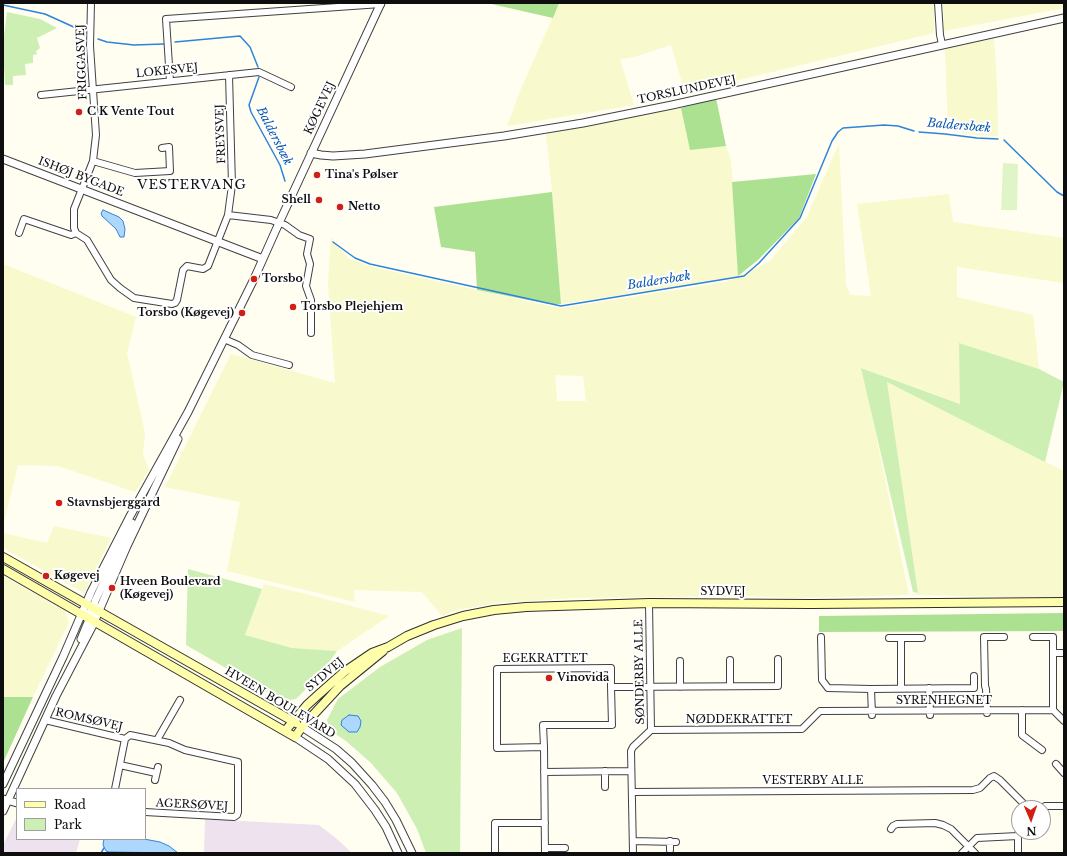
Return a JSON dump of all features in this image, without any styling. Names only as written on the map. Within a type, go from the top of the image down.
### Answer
[{"type":"main road","name":"HVEEN BOULEVARD","points":[[3,557],[302,727]]},
{"type":"main road","name":"HVEEN BOULEVARD","points":[[3,569],[295,737]]},
{"type":"main road","name":"SYDVEJ","points":[[285,731],[292,720],[312,700],[344,672],[372,653],[434,625],[463,616],[494,610],[526,607],[649,604],[1064,602]]},
{"type":"main road","name":"SYDVEJ","points":[[295,737],[302,727],[340,686],[388,646]]},
{"type":"street","name":"FRIGGASVEJ","points":[[76,233],[74,228],[74,209],[93,161],[96,134],[90,46],[91,3]]},
{"type":"street","points":[[938,3],[942,44]]},
{"type":"street","points":[[170,81],[166,19],[381,4]]},
{"type":"street","name":"KØGEVEJ","points":[[3,809],[5,800],[45,720],[91,620],[92,608],[133,520],[142,497],[188,412],[263,259],[381,4]]},
{"type":"street","name":"TORSLUNDEVEJ","points":[[312,153],[333,156],[365,154],[504,136],[583,123],[672,105],[1064,18]]},
{"type":"street","name":"LOKESVEJ","points":[[41,95],[259,72],[291,87]]},
{"type":"street","name":"FREYSVEJ","points":[[76,233],[87,240],[111,280],[134,298],[172,304],[175,303],[177,300],[182,273],[185,267],[187,266],[199,269],[206,268],[228,216],[232,185],[229,75]]},
{"type":"street","points":[[93,161],[135,173],[170,172],[169,147],[162,148]]},
{"type":"street","name":"ISHØJ BYGADE","points":[[3,159],[263,259]]},
{"type":"street","points":[[228,216],[266,219],[285,225],[299,235],[310,239],[307,254],[310,264],[306,286],[310,300],[311,333]]},
{"type":"street","points":[[19,233],[24,219],[72,235],[76,233]]},
{"type":"street","points":[[224,339],[238,345],[252,355],[289,364]]},
{"type":"street","name":"KØGEVEJ","points":[[3,784],[57,670],[81,614],[92,608],[127,546],[179,437],[188,412]]},
{"type":"street","name":"SØNDERBY ALLE","points":[[633,853],[631,751],[633,747],[651,730],[649,604]]},
{"type":"street","points":[[91,620],[88,608],[92,608]]},
{"type":"street","points":[[821,637],[822,680],[828,688],[974,688],[974,676]]},
{"type":"street","points":[[987,712],[984,638],[1004,637]]},
{"type":"street","points":[[1033,637],[1053,637],[1053,710],[1064,721]]},
{"type":"street","points":[[889,638],[922,638]]},
{"type":"street","points":[[901,638],[901,688]]},
{"type":"street","points":[[1053,653],[1064,653]]},
{"type":"street","points":[[730,660],[730,686]]},
{"type":"street","points":[[611,687],[778,686],[778,660]]},
{"type":"street","points":[[680,661],[680,687]]},
{"type":"street","name":"EGEKRATTET","points":[[611,668],[611,687],[612,725],[544,725],[544,747],[498,748],[497,669],[611,668]]},
{"type":"street","points":[[929,688],[929,713]]},
{"type":"street","points":[[871,689],[872,713]]},
{"type":"street","points":[[125,739],[130,735],[157,740],[180,700]]},
{"type":"street","points":[[1022,710],[1022,735],[1042,750]]},
{"type":"street","name":"SYRENHEGNET","points":[[820,711],[929,713],[1053,710]]},
{"type":"street","name":"NØDDEKRATTET","points":[[651,730],[802,729],[820,711]]},
{"type":"street","name":"ROMSØVEJ","points":[[45,720],[125,739],[115,788]]},
{"type":"street","name":"HVEEN BOULEVARD","points":[[302,727],[336,749],[352,763],[372,785],[396,820],[412,853]]},
{"type":"street","name":"HVEEN BOULEVARD","points":[[295,737],[328,759],[355,784],[386,827],[398,853]]},
{"type":"street","name":"AGERSØVEJ","points":[[146,812],[234,818],[237,815],[238,762],[186,750],[170,742],[157,740]]},
{"type":"street","points":[[544,747],[545,851],[565,848]]},
{"type":"street","points":[[1056,764],[1064,773]]},
{"type":"street","points":[[120,765],[157,770],[155,780]]},
{"type":"street","points":[[605,771],[605,787]]},
{"type":"street","points":[[544,772],[631,771]]},
{"type":"street","name":"VESTERBY ALLE","points":[[632,792],[974,790],[980,788],[994,776],[1020,800]]},
{"type":"street","points":[[5,800],[16,804]]},
{"type":"street","points":[[3,809],[16,804]]},
{"type":"street","points":[[1051,806],[1064,806]]},
{"type":"street","points":[[495,853],[494,823],[545,823]]},
{"type":"street","points":[[891,829],[897,824],[935,823],[943,825],[951,829],[975,853]]},
{"type":"street","points":[[962,853],[977,838],[1011,834]]},
{"type":"street","points":[[1018,840],[1018,853]]},
{"type":"street","points":[[633,841],[673,841],[670,850]]},
{"type":"shaded area","points":[[16,819],[16,840],[80,840],[76,853],[3,853],[3,845]]},
{"type":"shaded area","points":[[205,819],[319,825],[352,853],[204,853]]},
{"type":"green space","points":[[487,3],[559,3],[553,18]]},
{"type":"green space","points":[[559,3],[934,3],[934,33],[685,93],[671,45],[634,57],[620,59],[634,105],[507,126],[520,91]]},
{"type":"green space","points":[[943,3],[1064,3],[1064,8],[944,31]]},
{"type":"green space","points":[[7,12],[40,19],[57,28],[37,38],[40,48],[36,51],[37,54],[33,55],[33,63],[25,64],[26,75],[13,76],[13,85],[5,85],[3,44]]},
{"type":"green space","points":[[994,37],[998,136],[976,135],[948,130],[945,49]]},
{"type":"green space","points":[[716,98],[726,146],[690,150],[681,108]]},
{"type":"green space","points":[[681,108],[690,149],[726,146],[731,160],[739,276],[769,262],[807,217],[839,143],[846,284],[850,295],[871,296],[857,204],[949,194],[953,222],[1064,238],[1064,283],[957,267],[957,297],[1033,315],[1039,369],[959,343],[961,404],[862,368],[909,595],[794,598],[747,596],[574,598],[497,603],[457,610],[442,616],[422,592],[354,590],[355,602],[227,571],[240,502],[165,487],[231,354],[335,383],[328,283],[331,237],[348,258],[373,267],[562,308],[726,282],[737,277],[561,304],[546,134]],"holes":[[[555,375],[583,376],[586,401],[557,401]]]},
{"type":"green space","points":[[1003,163],[1018,164],[1017,210],[1001,210]]},
{"type":"green space","points":[[816,174],[799,218],[758,260],[738,276],[732,182]]},
{"type":"green space","points":[[552,192],[561,304],[549,304],[477,290],[475,252],[441,247],[434,207]]},
{"type":"green space","points":[[3,264],[136,317],[127,353],[145,433],[143,455],[149,470],[135,492],[58,466],[18,465],[3,526]]},
{"type":"green space","points":[[959,343],[1039,369],[1064,382],[1045,462],[887,382],[918,593],[913,592],[861,368],[960,404]]},
{"type":"green space","points":[[887,382],[1064,471],[1064,598],[909,595],[918,593]]},
{"type":"green space","points":[[54,526],[111,538],[84,593],[3,548],[3,533],[47,543]]},
{"type":"green space","points":[[188,569],[262,589],[245,635],[292,648],[337,651],[321,674],[296,699],[283,701],[186,645]]},
{"type":"green space","points":[[3,576],[65,611],[69,622],[33,697],[3,697]]},
{"type":"green space","points":[[264,584],[389,616],[337,651],[292,648],[245,635]]},
{"type":"green space","points":[[1064,613],[1064,631],[819,632],[819,616]]},
{"type":"green space","points":[[462,628],[460,853],[426,853],[417,829],[397,793],[371,763],[346,741],[331,731],[327,720],[338,699],[380,667],[427,640]]},
{"type":"green space","points":[[3,697],[33,697],[3,763]]},
{"type":"water","points":[[103,210],[119,217],[123,221],[125,229],[124,237],[120,237],[116,229],[102,216],[101,213]]},
{"type":"water","points":[[349,715],[358,716],[361,721],[357,732],[349,732],[341,725],[342,720]]},
{"type":"water","points":[[146,839],[160,842],[169,846],[178,853],[109,852],[106,851],[103,845],[104,840]]},
{"type":"waterway","name":"Baldersbæk","points":[[3,5],[45,14],[87,33]]},
{"type":"waterway","name":"Baldersbæk","points":[[175,42],[240,36],[250,47],[258,67]]},
{"type":"waterway","name":"Baldersbæk","points":[[98,39],[107,42],[134,45],[164,44]]},
{"type":"waterway","name":"Baldersbæk","points":[[259,77],[249,105],[251,112],[280,165],[285,181]]},
{"type":"waterway","name":"Baldersbæk","points":[[333,242],[355,258],[370,264],[561,306],[744,276],[759,263],[800,218],[832,141],[838,132],[843,128],[884,125],[898,126],[914,131]]},
{"type":"waterway","name":"Baldersbæk","points":[[919,132],[998,139]]},
{"type":"waterway","name":"Baldersbæk","points":[[1004,140],[1057,192],[1064,196]]},
{"type":"waterway","points":[[101,853],[104,848]]},
{"type":"place","name":"C K Vente Tout","points":[[79,112]]},
{"type":"place","name":"Tina's Pølser","points":[[317,175]]},
{"type":"place","name":"Shell","points":[[319,200]]},
{"type":"place","name":"Netto","points":[[340,207]]},
{"type":"place","name":"Torsbo","points":[[254,279]]},
{"type":"place","name":"Torsbo Plejehjem","points":[[293,307]]},
{"type":"place","name":"Torsbo (Køgevej)","points":[[242,313]]},
{"type":"place","name":"Stavnsbjerggård","points":[[59,503]]},
{"type":"place","name":"Køgevej","points":[[46,576]]},
{"type":"place","name":"Hveen Boulevard (Køgevej)","points":[[112,588]]},
{"type":"place","name":"Vinovida","points":[[549,678]]},
{"type":"district","name":"VESTERVANG","points":[[192,185]]}]
